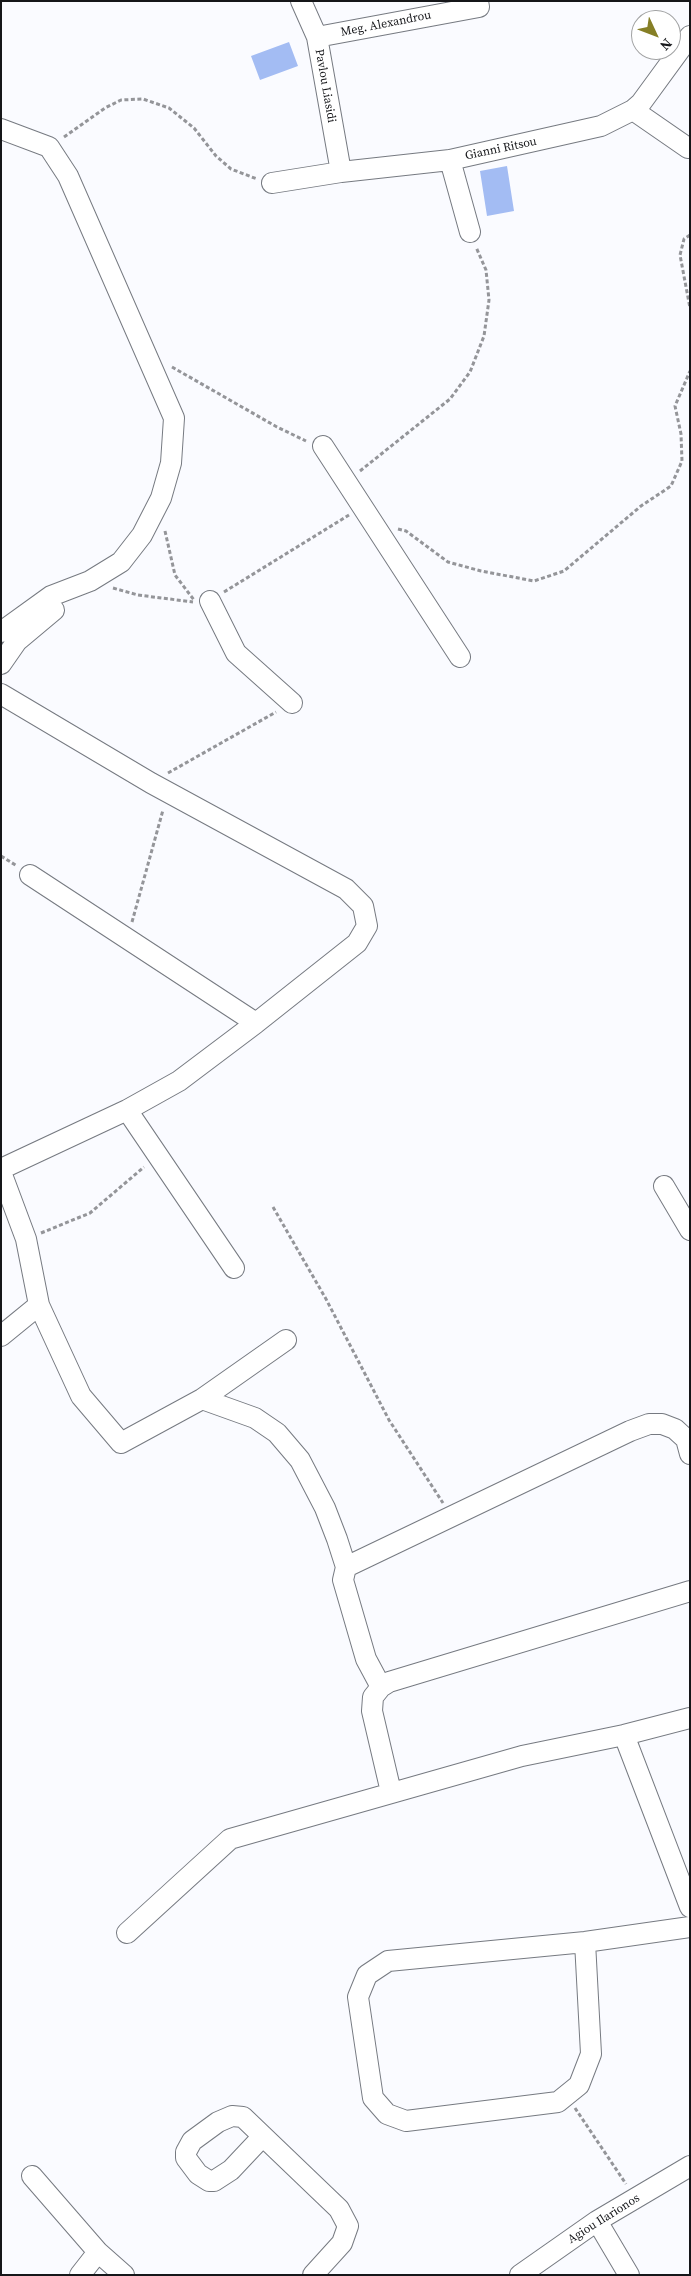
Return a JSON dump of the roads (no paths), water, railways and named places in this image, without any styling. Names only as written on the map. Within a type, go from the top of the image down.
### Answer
[{"type":"street","name":"Pavlou Liasidi","points":[[301,1],[317,37],[341,172]]},
{"type":"street","name":"Meg. Alexandrou","points":[[317,37],[479,7],[478,1]]},
{"type":"street","name":"Gianni Ritsou","points":[[272,183],[341,172],[450,160],[588,130],[614,121],[633,110],[649,94],[690,36]]},
{"type":"street","points":[[633,110],[688,148]]},
{"type":"street","points":[[1,129],[49,147],[68,176],[174,418],[171,463],[161,498],[142,535],[121,562],[90,581],[51,596],[1,632]]},
{"type":"street","points":[[450,160],[470,232]]},
{"type":"street","points":[[323,446],[460,657]]},
{"type":"street","points":[[202,601],[236,653],[292,703]]},
{"type":"street","points":[[1,664],[17,642],[54,610]]},
{"type":"street","points":[[1,694],[159,787],[346,889],[363,906],[368,926],[357,943],[256,1024],[179,1081],[128,1110],[1,1170],[26,1239],[39,1305],[81,1396],[121,1443],[202,1398],[286,1340]]},
{"type":"street","points":[[30,875],[256,1024]]},
{"type":"street","points":[[128,1110],[234,1268]]},
{"type":"street","points":[[664,1186],[690,1230]]},
{"type":"street","points":[[1,1336],[39,1305]]},
{"type":"street","points":[[202,1398],[255,1418],[277,1433],[300,1460],[325,1508],[346,1567],[343,1580],[366,1659],[380,1687]]},
{"type":"street","points":[[346,1567],[649,1424],[662,1424],[675,1429],[686,1440],[690,1454]]},
{"type":"street","points":[[391,1792],[372,1711],[373,1697],[380,1687],[389,1682],[690,1591]]},
{"type":"street","points":[[127,1933],[230,1839],[391,1792],[539,1752],[624,1735],[690,1718]]},
{"type":"street","points":[[624,1735],[690,1907]]},
{"type":"street","points":[[585,1942],[591,2054],[580,2085],[558,2102],[406,2121],[387,2114],[373,2098],[358,1997],[367,1975],[388,1961],[585,1942],[690,1927]]},
{"type":"street","points":[[263,2136],[339,2209],[348,2226],[342,2243],[313,2275]]},
{"type":"street","name":"Agiou Ilarionos","points":[[520,2275],[597,2221],[690,2166]]},
{"type":"street","points":[[32,2176],[98,2252],[124,2275]]},
{"type":"street","points":[[597,2221],[629,2275]]},
{"type":"street","points":[[80,2275],[98,2252]]}]
